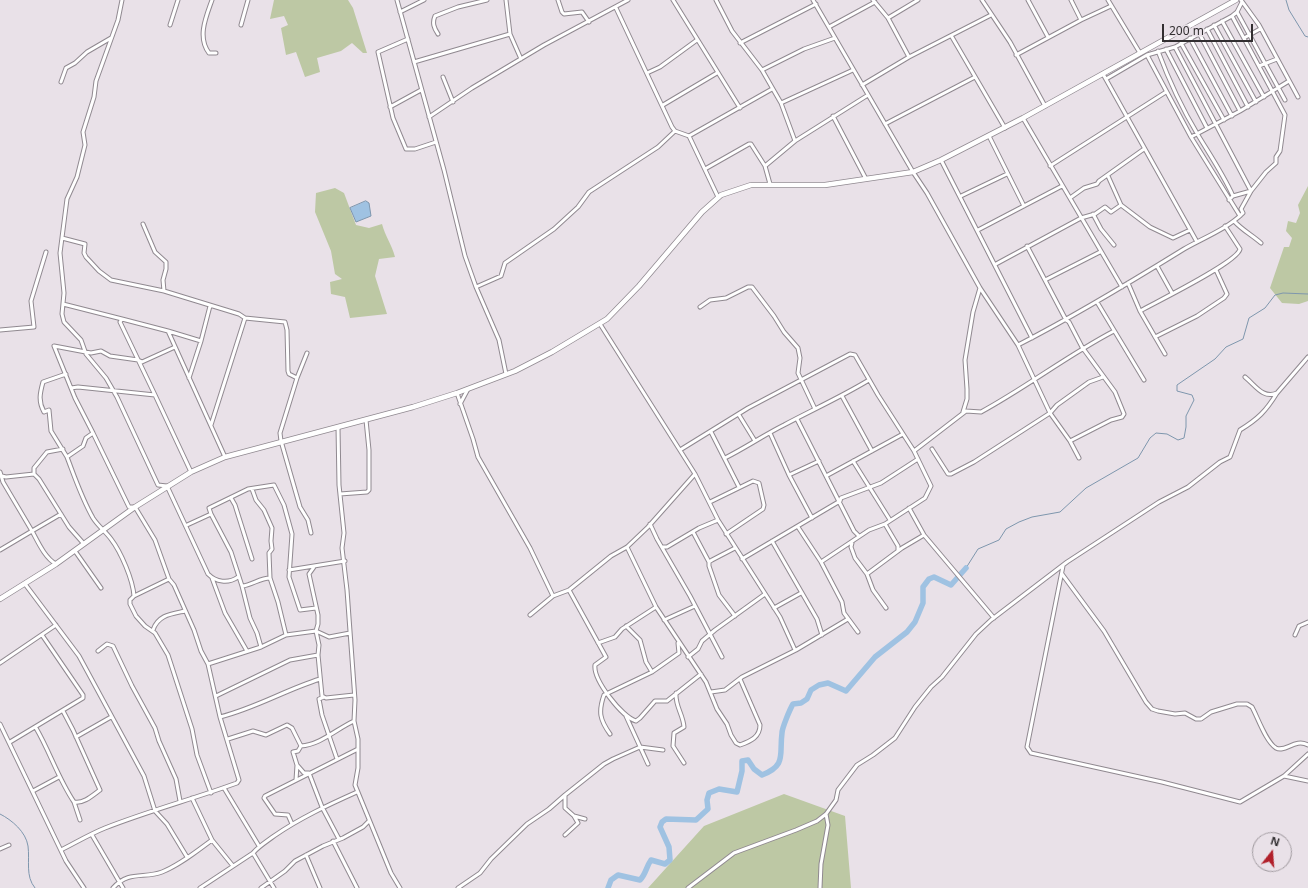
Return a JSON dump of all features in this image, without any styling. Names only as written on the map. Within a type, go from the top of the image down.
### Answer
[{"type":"main road","points":[[0,599],[56,564],[135,507],[191,472],[225,457],[281,441],[413,408],[468,389],[533,362],[600,324],[621,306],[702,212],[718,197],[743,187],[770,184],[811,186],[913,172],[941,160],[1005,128],[1236,0]]},
{"type":"street","points":[[122,0],[118,20],[96,81],[94,97],[83,132],[85,146],[77,176],[67,199],[60,253],[64,293],[64,322],[81,340],[91,362],[106,378],[113,390],[158,485],[167,486],[187,525],[200,560],[212,578],[225,613],[247,651]]},
{"type":"street","points":[[170,25],[178,0]]},
{"type":"street","points":[[212,0],[202,36],[205,47],[209,53],[216,53]]},
{"type":"street","points":[[241,26],[248,0]]},
{"type":"street","points":[[397,0],[444,170],[462,244],[476,288],[499,340],[506,374]]},
{"type":"street","points":[[400,12],[419,1],[424,0]]},
{"type":"street","points":[[438,34],[434,27],[433,20],[435,16],[458,7],[487,0]]},
{"type":"street","points":[[506,0],[510,34],[520,59]]},
{"type":"street","points":[[558,0],[564,14],[582,12],[589,22]]},
{"type":"street","points":[[429,117],[520,59],[616,8],[628,0]]},
{"type":"street","points":[[673,0],[740,108]]},
{"type":"street","points":[[716,0],[740,43],[762,70],[781,103],[795,142]]},
{"type":"street","points":[[813,0],[913,172],[927,193],[980,288],[1018,345],[1033,380],[1050,413],[1070,441],[1079,458]]},
{"type":"street","points":[[888,18],[918,0]]},
{"type":"street","points":[[982,0],[1045,106]]},
{"type":"street","points":[[1028,0],[1048,37]]},
{"type":"street","points":[[1071,0],[1081,20]]},
{"type":"street","points":[[1108,0],[1140,53]]},
{"type":"street","points":[[829,27],[874,1],[888,18],[909,57]]},
{"type":"street","points":[[1106,78],[1147,55],[1175,47],[1222,20],[1232,16],[1237,12],[1242,1]]},
{"type":"street","points":[[1242,1],[1278,59],[1298,97]]},
{"type":"street","points":[[740,43],[816,4]]},
{"type":"street","points":[[1016,55],[1048,37],[1111,6]]},
{"type":"street","points":[[616,8],[675,131],[689,136],[718,197]]},
{"type":"street","points":[[1237,12],[1251,34],[1264,63],[1285,100]]},
{"type":"street","points":[[862,85],[909,57],[952,37],[991,15]]},
{"type":"street","points":[[1018,345],[1097,302],[1240,216],[1243,213],[1241,209],[1251,191],[1266,172],[1276,164],[1276,157],[1280,151],[1285,115],[1232,16]]},
{"type":"street","points":[[1222,20],[1264,97]]},
{"type":"street","points":[[1214,25],[1256,102]]},
{"type":"street","points":[[1207,29],[1248,107]]},
{"type":"street","points":[[1244,38],[1260,29]]},
{"type":"street","points":[[1199,33],[1240,111]]},
{"type":"street","points":[[414,62],[510,34]]},
{"type":"street","points":[[952,37],[1005,128]]},
{"type":"street","points":[[61,82],[66,68],[75,63],[93,47],[111,38]]},
{"type":"street","points":[[762,70],[804,49],[836,38]]},
{"type":"street","points":[[1190,38],[1232,116]]},
{"type":"street","points":[[408,39],[378,52],[390,107],[406,149],[415,149],[436,142]]},
{"type":"street","points":[[647,73],[660,67],[697,40]]},
{"type":"street","points":[[1181,44],[1224,120]]},
{"type":"street","points":[[1175,47],[1215,124],[1217,124],[1217,128],[1228,144],[1251,191]]},
{"type":"street","points":[[1166,49],[1207,128]]},
{"type":"street","points":[[1158,51],[1166,72],[1197,133],[1222,173],[1233,196]]},
{"type":"street","points":[[1147,55],[1191,137],[1240,216]]},
{"type":"street","points":[[1259,66],[1278,59]]},
{"type":"street","points":[[781,103],[853,70]]},
{"type":"street","points":[[663,105],[717,73]]},
{"type":"street","points":[[1103,74],[1197,242]]},
{"type":"street","points":[[443,77],[453,102]]},
{"type":"street","points":[[885,124],[975,77]]},
{"type":"street","points":[[1191,137],[1248,107],[1289,81]]},
{"type":"street","points":[[689,136],[772,89]]},
{"type":"street","points":[[390,107],[421,90]]},
{"type":"street","points":[[1050,166],[1166,92]]},
{"type":"street","points":[[765,166],[795,142],[833,116],[868,95]]},
{"type":"street","points":[[833,116],[866,179]]},
{"type":"street","points":[[1023,118],[1100,252],[1122,287]]},
{"type":"street","points":[[476,288],[501,276],[505,263],[554,229],[580,205],[589,192],[658,147],[675,131]]},
{"type":"street","points":[[989,136],[1024,206]]},
{"type":"street","points":[[705,169],[751,144],[765,166],[770,184]]},
{"type":"street","points":[[1070,198],[1084,188],[1097,184],[1099,181],[1144,149]]},
{"type":"street","points":[[941,160],[996,264],[1032,338]]},
{"type":"street","points":[[961,196],[1007,174]]},
{"type":"street","points":[[1108,176],[1121,205],[1142,222],[1168,236],[1176,237],[1190,230]]},
{"type":"street","points":[[978,230],[1062,186]]},
{"type":"street","points":[[1229,200],[1233,196],[1251,191]]},
{"type":"street","points":[[996,264],[1081,218],[1093,214],[1105,207],[1111,212],[1121,205]]},
{"type":"street","points":[[1093,214],[1114,245]]},
{"type":"street","points":[[1234,220],[1244,232],[1249,233],[1261,243]]},
{"type":"street","points":[[143,224],[155,252],[166,262],[163,280],[164,291]]},
{"type":"street","points":[[1140,311],[1216,270],[1240,253],[1239,246],[1225,226]]},
{"type":"street","points":[[62,238],[85,244],[85,255],[99,271],[111,280],[164,291],[239,314],[245,318],[285,322],[287,330],[288,371],[289,374],[296,378]]},
{"type":"street","points":[[1027,246],[1082,347],[1117,395],[1124,416],[1111,420],[1070,441]]},
{"type":"street","points":[[0,330],[34,327],[31,301],[46,252]]},
{"type":"street","points":[[1045,280],[1100,252]]},
{"type":"street","points":[[1157,266],[1172,293]]},
{"type":"street","points":[[1155,337],[1197,316],[1224,298],[1226,294],[1216,270]]},
{"type":"street","points":[[1128,283],[1140,311],[1165,354]]},
{"type":"street","points":[[700,307],[710,300],[726,298],[748,286],[752,287],[784,332],[798,348],[800,358],[797,368],[801,381],[815,409]]},
{"type":"street","points":[[962,413],[967,399],[965,360],[980,288]]},
{"type":"street","points":[[1097,302],[1144,380]]},
{"type":"street","points":[[63,304],[122,318],[202,341]]},
{"type":"street","points":[[189,378],[202,341],[210,306]]},
{"type":"street","points":[[122,318],[120,322],[191,472]]},
{"type":"street","points":[[211,425],[245,318]]},
{"type":"street","points":[[600,324],[695,474],[718,520],[742,560],[774,608],[795,650]]},
{"type":"street","points":[[168,331],[225,457]]},
{"type":"street","points":[[914,451],[966,410],[981,412],[1066,360],[1082,347],[1114,331]]},
{"type":"street","points":[[61,850],[104,829],[180,801],[211,793],[236,783],[239,780],[228,740],[220,718],[208,664],[201,651],[194,630],[170,579],[155,540],[135,507],[129,506],[122,494],[109,464],[71,388],[54,346],[85,351],[101,351],[110,356],[138,360],[142,362],[175,347]]},
{"type":"street","points":[[307,353],[296,378],[280,433],[300,507],[308,520],[311,533]]},
{"type":"street","points":[[680,450],[739,415],[748,408],[850,354],[854,355],[914,451],[931,486],[925,498],[885,524],[859,536],[850,546],[821,562]]},
{"type":"street","points":[[688,888],[734,854],[817,821],[826,814],[836,800],[838,790],[857,765],[895,738],[919,702],[942,677],[976,634],[994,618],[1063,566],[1159,502],[1188,487],[1220,462],[1230,457],[1240,430],[1249,426],[1266,410],[1277,393],[1308,357]]},
{"type":"street","points":[[66,374],[43,382],[39,395],[40,405],[44,412],[49,410],[53,435],[67,457],[83,499],[94,520],[112,540],[127,570],[134,596]]},
{"type":"street","points":[[932,449],[948,474],[951,474],[974,462],[1050,413],[1057,405],[1089,382],[1103,377]]},
{"type":"street","points":[[1245,377],[1268,396],[1277,393]]},
{"type":"street","points":[[725,458],[747,448],[755,441],[842,396],[869,380]]},
{"type":"street","points":[[71,388],[113,390],[155,395]]},
{"type":"street","points":[[460,404],[468,389]]},
{"type":"street","points":[[457,393],[478,457],[530,548],[553,596]]},
{"type":"street","points":[[842,396],[872,451]]},
{"type":"street","points":[[739,415],[755,441]]},
{"type":"street","points":[[797,419],[854,531],[859,536]]},
{"type":"street","points":[[340,494],[367,492],[369,490],[369,450],[366,420]]},
{"type":"street","points":[[338,427],[340,494],[344,533],[342,548],[345,561],[350,633],[354,694],[354,721],[358,739],[358,768],[354,785],[391,873],[399,888]]},
{"type":"street","points":[[711,432],[739,487]]},
{"type":"street","points":[[67,457],[83,446],[86,438],[93,433]]},
{"type":"street","points":[[770,433],[812,518]]},
{"type":"street","points":[[826,476],[903,434]]},
{"type":"street","points":[[63,449],[48,452],[34,468],[34,474],[69,527],[84,544]]},
{"type":"street","points":[[742,560],[840,502],[844,496],[881,484],[918,459]]},
{"type":"street","points":[[790,475],[819,460]]},
{"type":"street","points":[[853,461],[890,520]]},
{"type":"street","points":[[1,474],[6,478],[34,474]]},
{"type":"street","points":[[1,474],[3,482],[32,532],[43,550],[52,562],[56,564]]},
{"type":"street","points":[[530,615],[553,596],[569,590],[611,556],[627,546],[650,524],[695,474]]},
{"type":"street","points":[[710,502],[739,487],[757,481],[764,505],[757,514],[726,534]]},
{"type":"street","points":[[261,647],[257,633],[250,618],[231,552],[211,514],[210,508],[252,489],[274,485],[284,505],[292,534],[289,577],[298,609],[316,608]]},
{"type":"street","points":[[252,489],[256,500],[264,510],[272,528],[270,541],[272,549],[269,553],[270,578],[278,602],[286,635]]},
{"type":"street","points":[[231,498],[235,505],[252,559]]},
{"type":"street","points":[[909,508],[924,535],[994,618]]},
{"type":"street","points":[[0,550],[61,514]]},
{"type":"street","points":[[187,525],[211,514]]},
{"type":"street","points":[[663,549],[718,520]]},
{"type":"street","points":[[650,524],[722,657]]},
{"type":"street","points":[[885,524],[900,547]]},
{"type":"street","points":[[798,527],[821,562],[842,602],[842,610],[858,632]]},
{"type":"street","points":[[693,532],[709,562],[709,568],[719,595],[735,616]]},
{"type":"street","points":[[867,574],[898,551],[900,547],[924,535]]},
{"type":"street","points":[[772,541],[817,620],[822,634]]},
{"type":"street","points":[[627,546],[656,607],[688,657],[701,674],[736,743],[743,744],[758,736],[760,733],[760,725],[740,679]]},
{"type":"street","points":[[850,546],[867,574],[873,590],[886,608]]},
{"type":"street","points":[[709,562],[735,548]]},
{"type":"street","points":[[75,551],[101,588]]},
{"type":"street","points":[[289,570],[345,561]]},
{"type":"street","points":[[1063,566],[1062,575],[1104,631],[1146,702],[1152,709],[1175,714],[1185,713],[1196,719],[1201,719],[1211,712],[1237,704],[1247,704],[1252,707],[1271,744],[1277,749],[1281,749],[1297,742],[1308,745]]},
{"type":"street","points":[[1063,566],[1027,747],[1030,753],[1162,782],[1240,802],[1284,776],[1308,754]]},
{"type":"street","points":[[314,567],[309,574],[318,624],[316,631],[320,648],[318,654],[320,679],[324,697]]},
{"type":"street","points":[[212,578],[218,581],[226,581],[238,577]]},
{"type":"street","points":[[242,586],[249,585],[264,578],[270,578]]},
{"type":"street","points":[[170,579],[134,596],[130,602],[136,616],[145,626],[153,630],[168,655],[192,729],[197,755],[211,793]]},
{"type":"street","points":[[25,584],[79,656],[144,776],[155,811],[165,820],[187,857]]},
{"type":"street","points":[[569,590],[606,657],[595,665],[594,669],[607,693],[618,709],[636,721]]},
{"type":"street","points":[[774,608],[801,593]]},
{"type":"street","points":[[688,657],[698,649],[702,641],[710,634],[765,594]]},
{"type":"street","points":[[664,620],[695,606]]},
{"type":"street","points":[[598,643],[615,638],[626,626],[656,607]]},
{"type":"street","points":[[153,630],[157,621],[163,617],[185,611]]},
{"type":"street","points":[[711,692],[725,690],[740,679],[795,650],[848,619]]},
{"type":"street","points":[[1296,635],[1299,626],[1308,622]]},
{"type":"street","points":[[0,663],[56,625]]},
{"type":"street","points":[[626,626],[640,640],[646,662],[652,672]]},
{"type":"street","points":[[208,664],[261,647],[286,635],[316,631],[329,637],[350,633]]},
{"type":"street","points":[[10,742],[63,712],[81,700],[84,695],[42,635]]},
{"type":"street","points":[[610,734],[604,726],[599,709],[604,696],[607,693],[652,672],[679,653],[678,641]]},
{"type":"street","points":[[98,651],[107,644],[113,646],[132,686],[155,728],[159,741],[176,779],[180,801]]},
{"type":"street","points":[[216,696],[273,670],[290,660],[318,654]]},
{"type":"street","points":[[632,727],[656,701],[667,701],[701,674]]},
{"type":"street","points":[[220,718],[261,704],[300,685],[320,679]]},
{"type":"street","points":[[676,693],[676,702],[683,717],[684,727],[674,733],[673,746],[684,763]]},
{"type":"street","points":[[337,759],[322,715],[319,699],[324,697],[354,694]]},
{"type":"street","points":[[63,712],[100,790],[80,802],[74,802]]},
{"type":"street","points":[[625,714],[648,764]]},
{"type":"street","points":[[76,737],[111,717]]},
{"type":"street","points":[[309,773],[304,774],[297,765],[293,752],[298,751],[301,746],[315,742],[354,721]]},
{"type":"street","points":[[0,724],[66,861],[84,888]]},
{"type":"street","points":[[228,740],[253,731],[266,735],[287,725],[292,728],[301,746]]},
{"type":"street","points":[[36,728],[49,750],[59,777],[74,802],[80,820]]},
{"type":"street","points":[[458,888],[474,875],[480,873],[491,859],[527,824],[604,764],[640,747],[663,750]]},
{"type":"street","points":[[292,824],[288,815],[275,814],[264,798],[265,796],[358,749]]},
{"type":"street","points":[[296,780],[297,765]]},
{"type":"street","points":[[309,773],[322,807],[339,839]]},
{"type":"street","points":[[1284,776],[1308,781]]},
{"type":"street","points":[[33,791],[59,777]]},
{"type":"street","points":[[224,788],[259,846]]},
{"type":"street","points":[[200,888],[253,853],[259,846],[292,824],[322,807],[357,792]]},
{"type":"street","points":[[565,795],[566,808],[574,816],[578,823],[565,835]]},
{"type":"street","points":[[192,798],[212,840],[233,866]]},
{"type":"street","points":[[824,888],[820,886],[821,864],[828,825],[826,814]]},
{"type":"street","points":[[574,816],[585,819]]},
{"type":"street","points":[[261,888],[295,861],[363,827],[370,821]]},
{"type":"street","points":[[92,835],[123,888]]},
{"type":"street","points":[[113,888],[119,881],[134,875],[164,871],[212,840]]},
{"type":"street","points":[[333,841],[357,888]]},
{"type":"street","points":[[0,849],[9,845]]},
{"type":"street","points":[[253,853],[269,882],[274,888]]},
{"type":"street","points":[[306,855],[320,888]]},
{"type":"green space","points":[[274,0],[348,0],[353,8],[367,53],[363,53],[352,43],[341,51],[317,58],[320,72],[305,77],[296,52],[286,55],[281,28],[288,25],[284,16],[270,19]]},
{"type":"green space","points":[[1308,186],[1308,301],[1299,304],[1282,303],[1270,288],[1284,247],[1289,247],[1292,238],[1286,231],[1288,221],[1296,223],[1300,213],[1298,205]]},
{"type":"green space","points":[[335,188],[344,193],[356,225],[369,228],[382,224],[392,248],[395,257],[379,259],[375,276],[387,314],[350,318],[345,297],[331,294],[330,282],[342,279],[335,274],[331,251],[315,212],[316,193]]},
{"type":"green space","points":[[784,794],[845,816],[851,888],[648,888],[704,826]]},
{"type":"water","points":[[366,201],[369,203],[371,216],[356,222],[350,208]]},
{"type":"waterway","points":[[1286,0],[1289,10],[1305,36],[1308,37]]},
{"type":"waterway","points":[[966,568],[978,549],[999,540],[1006,529],[1032,517],[1060,512],[1086,488],[1138,458],[1150,438],[1156,433],[1167,434],[1178,440],[1184,438],[1186,416],[1194,400],[1192,395],[1177,391],[1177,385],[1215,359],[1226,347],[1243,339],[1249,318],[1265,308],[1275,295],[1283,293],[1308,294]]},
{"type":"waterway","points":[[608,888],[611,880],[618,875],[640,880],[651,860],[665,864],[670,860],[669,847],[660,827],[662,822],[666,819],[696,820],[708,809],[707,800],[709,793],[719,789],[737,792],[742,771],[742,761],[748,760],[754,769],[762,775],[775,767],[779,763],[783,727],[793,704],[801,703],[807,699],[811,690],[819,685],[828,683],[846,691],[875,657],[907,632],[915,622],[923,603],[923,587],[929,579],[934,577],[951,585],[966,568]]},
{"type":"waterway","points":[[0,814],[14,823],[27,841],[29,873],[35,888]]}]
